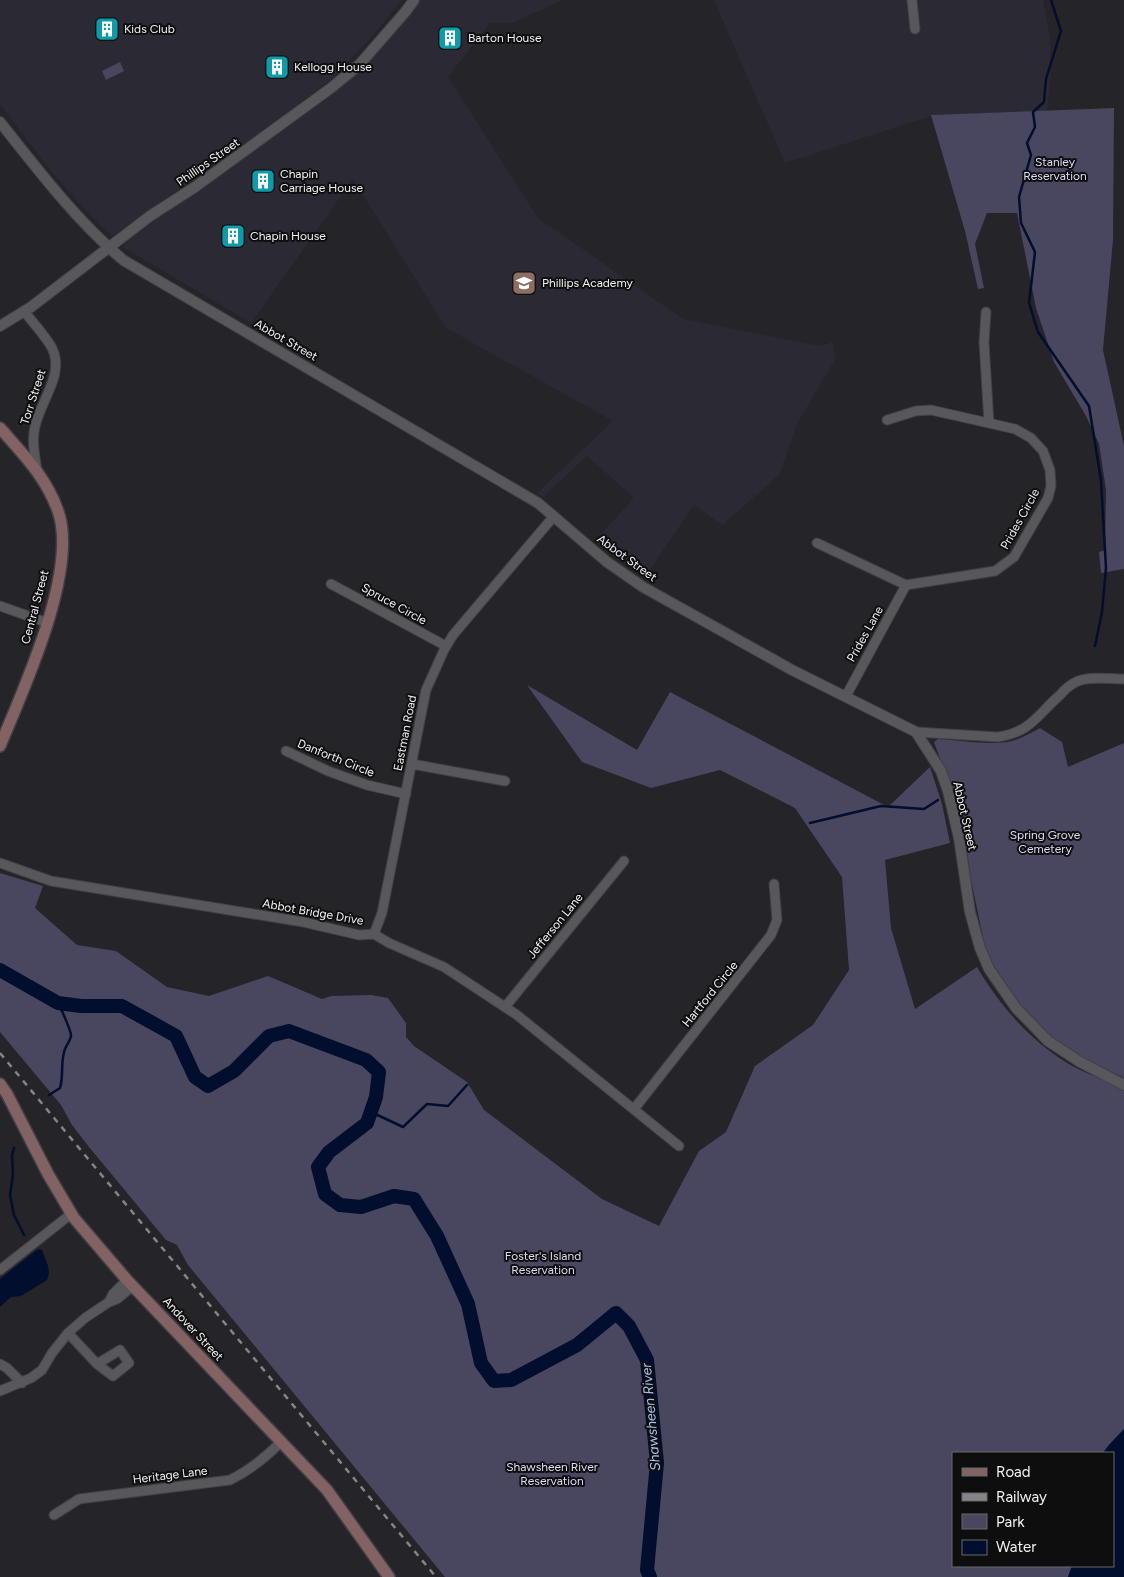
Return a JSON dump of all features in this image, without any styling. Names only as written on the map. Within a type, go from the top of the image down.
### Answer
[{"type":"main road","name":"Central Street","points":[[0,428],[37,470],[53,497],[59,514],[63,541],[60,574],[48,623],[4,722],[0,746]]},
{"type":"main road","name":"Andover Street","points":[[0,1084],[71,1214],[130,1283],[327,1490],[389,1577]]},
{"type":"street","name":"Phillips Street","points":[[0,326],[24,311],[150,216],[196,187],[331,88],[365,58],[406,12],[414,0]]},
{"type":"street","points":[[912,0],[915,29]]},
{"type":"street","name":"Abbot Street","points":[[0,122],[68,204],[109,248],[131,264],[538,503],[607,562],[643,587],[758,652],[916,732],[941,771],[948,792],[959,838],[970,912],[980,948],[990,969],[1016,1008],[1048,1040],[1080,1062],[1124,1085]]},
{"type":"street","name":"Torr Street","points":[[24,311],[52,347],[56,362],[50,389],[39,413],[34,432],[37,470]]},
{"type":"street","points":[[986,312],[984,342],[989,423]]},
{"type":"street","name":"Prides Circle","points":[[887,420],[916,411],[931,410],[1015,429],[1031,438],[1038,445],[1043,451],[1050,470],[1051,486],[1048,498],[1014,557],[996,571],[906,585]]},
{"type":"street","name":"Eastman Road","points":[[374,934],[382,913],[426,690],[453,635],[554,516]]},
{"type":"street","points":[[817,543],[906,585]]},
{"type":"street","name":"Spruce Circle","points":[[331,584],[446,646]]},
{"type":"street","name":"Prides Lane","points":[[846,696],[906,585]]},
{"type":"street","points":[[0,606],[48,623]]},
{"type":"street","points":[[916,732],[998,737],[1017,733],[1032,724],[1056,698],[1076,682],[1087,678],[1124,679]]},
{"type":"street","name":"Danforth Circle","points":[[286,751],[328,771],[368,785],[406,794]]},
{"type":"street","points":[[412,764],[505,781]]},
{"type":"street","name":"Jefferson Lane","points":[[505,1007],[624,861]]},
{"type":"street","name":"Abbot Bridge Drive","points":[[0,863],[51,881],[304,922],[360,935],[374,934],[389,943],[444,967],[505,1007],[679,1146]]},
{"type":"street","name":"Hartford Circle","points":[[634,1109],[772,935],[778,920],[774,884]]},
{"type":"street","points":[[0,1270],[71,1214]]},
{"type":"street","points":[[0,1391],[22,1383],[42,1370],[68,1333],[85,1318],[109,1302],[117,1299],[130,1283]]},
{"type":"street","points":[[68,1333],[97,1364]]},
{"type":"street","points":[[0,1364],[7,1368],[22,1383]]},
{"type":"street","name":"Heritage Lane","points":[[54,1515],[79,1498],[230,1480],[262,1461],[281,1442]]},
{"type":"shaded area","points":[[0,0],[402,0],[370,39],[329,81],[260,133],[112,236],[77,201],[51,171],[0,104]]},
{"type":"shaded area","name":"Phillips Academy","points":[[417,0],[563,0],[512,23],[490,23],[448,77],[538,218],[683,319],[820,346],[833,342],[836,358],[797,424],[779,475],[722,525],[694,505],[645,577],[617,558],[593,538],[597,538],[634,498],[587,456],[543,497],[537,493],[613,421],[446,328],[353,179],[251,323],[123,247],[129,239],[153,221],[332,95],[351,78]]},
{"type":"shaded area","points":[[714,0],[1043,0],[1050,38],[1051,76],[1047,111],[934,115],[785,163]]},
{"type":"green space","points":[[120,62],[124,71],[106,80],[102,71]]},
{"type":"green space","name":"Stanley Reservation","points":[[1114,108],[1113,240],[1103,350],[1124,446],[1124,569],[1101,573],[1099,552],[1105,550],[1106,490],[1099,444],[1086,416],[1054,362],[1036,308],[1017,213],[987,213],[975,244],[984,288],[978,289],[965,231],[931,115]]},
{"type":"green space","points":[[527,685],[637,750],[670,692],[888,807],[930,767],[942,804],[950,843],[885,860],[891,928],[915,1009],[977,967],[998,999],[1024,1029],[1039,1042],[1070,1064],[1092,1075],[1124,1086],[1124,1429],[1104,1452],[952,1452],[952,1567],[1072,1567],[1068,1577],[445,1577],[188,1265],[177,1245],[166,1240],[89,1147],[72,1125],[61,1105],[0,1032],[0,873],[43,886],[35,908],[77,945],[116,951],[167,987],[209,996],[268,976],[322,999],[331,996],[371,995],[388,998],[406,1023],[406,1037],[414,1046],[467,1082],[484,1110],[602,1199],[659,1226],[699,1151],[726,1132],[755,1066],[813,1025],[849,970],[842,877],[795,808],[720,770],[651,788],[582,762]]},
{"type":"green space","name":"Spring Grove Cemetery","points":[[1040,728],[1062,742],[1068,767],[1124,743],[1124,1078],[1082,1058],[1051,1037],[1020,1006],[995,968],[985,947],[970,875],[965,837],[957,805],[934,742],[938,739],[985,743],[1012,741]]},
{"type":"water","points":[[38,1249],[42,1250],[48,1266],[47,1280],[21,1296],[11,1297],[0,1307],[0,1279]]},
{"type":"water","points":[[1124,1429],[1124,1577],[1068,1577],[1072,1567],[1114,1567],[1114,1452],[1104,1452]]},
{"type":"waterway","points":[[1051,0],[1061,31],[1046,79],[1044,102],[1033,112],[1035,127],[1027,143],[1031,155],[1019,197],[1021,223],[1035,252],[1029,303],[1038,332],[1089,406],[1101,480],[1106,568],[1102,612],[1095,646]]},
{"type":"waterway","points":[[810,823],[881,806],[924,809],[938,800]]},
{"type":"waterway","name":"Shawsheen River","points":[[0,970],[58,1003],[81,1006],[122,1006],[176,1036],[195,1077],[208,1086],[234,1071],[269,1036],[289,1031],[366,1060],[379,1072],[376,1097],[367,1123],[329,1152],[318,1167],[325,1194],[340,1205],[361,1207],[394,1196],[414,1199],[437,1236],[468,1304],[481,1363],[494,1381],[511,1380],[577,1345],[616,1313],[629,1326],[647,1360],[657,1463],[647,1570],[650,1577]]},
{"type":"waterway","points":[[49,1095],[60,1088],[65,1049],[71,1037],[58,1003]]},
{"type":"waterway","points":[[371,1112],[403,1127],[427,1104],[448,1106],[467,1085]]},
{"type":"waterway","points":[[14,1148],[10,1195],[14,1215],[24,1235]]},
{"type":"railway","points":[[0,1053],[436,1577]]},
{"type":"place","name":"Kids Club","points":[[107,29]]},
{"type":"place","name":"Barton House","points":[[450,38]]},
{"type":"place","name":"Kellogg House","points":[[277,67]]},
{"type":"place","name":"Chapin Carriage House","points":[[263,181]]},
{"type":"place","name":"Chapin House","points":[[233,236]]},
{"type":"place","name":"Phillips Academy","points":[[524,283]]},
{"type":"park label","name":"Foster's Island Reservation","points":[[543,1263]]},
{"type":"park label","name":"Shawsheen River Reservation","points":[[552,1474]]}]
